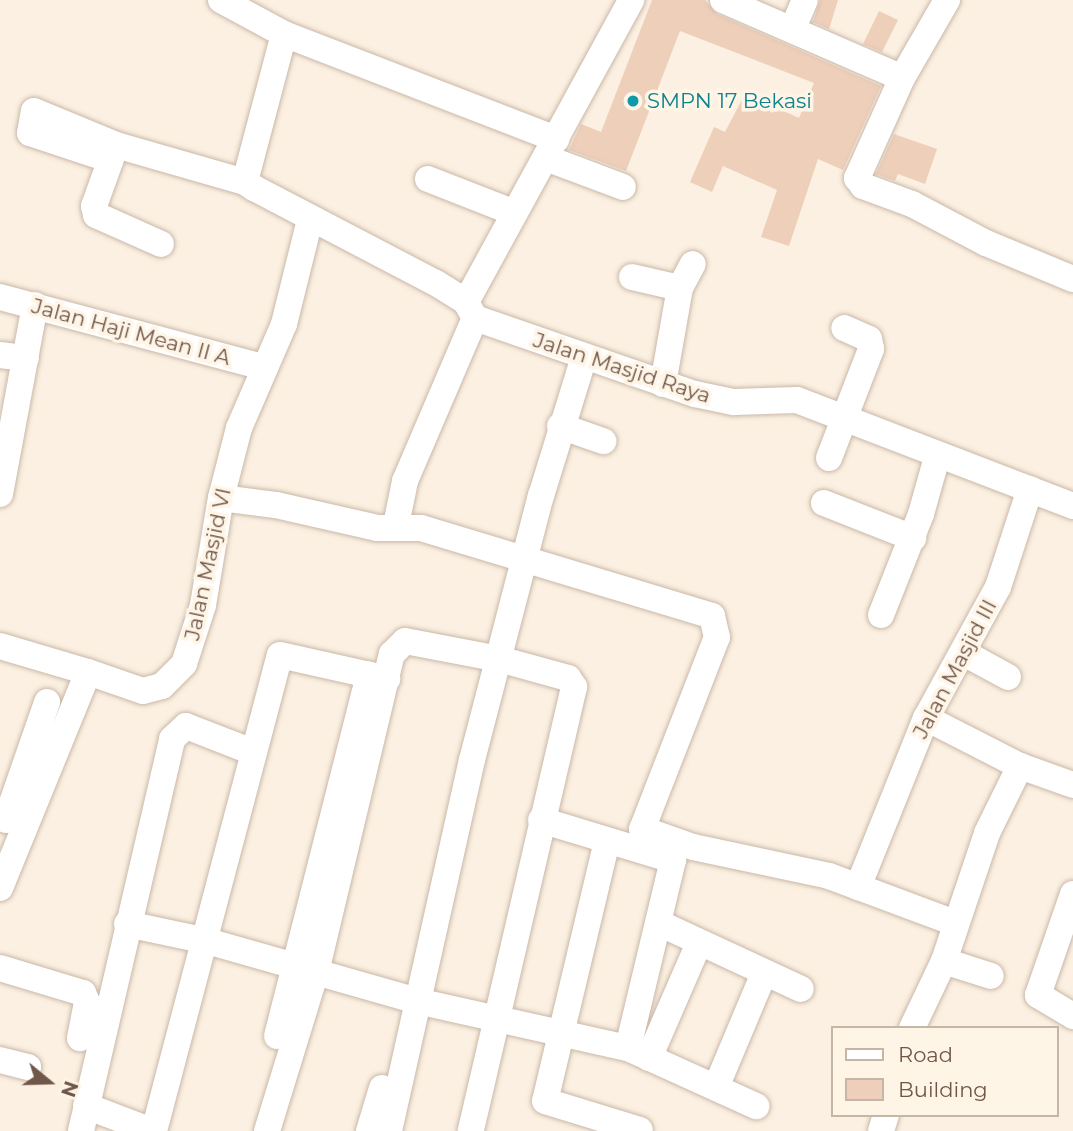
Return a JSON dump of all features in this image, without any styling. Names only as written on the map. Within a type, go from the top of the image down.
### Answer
[{"type":"street","points":[[221,0],[284,34],[551,149],[623,187]]},
{"type":"street","points":[[396,525],[405,481],[471,310],[515,213],[631,0]]},
{"type":"street","points":[[723,0],[793,28],[902,78]]},
{"type":"street","points":[[793,28],[805,0]]},
{"type":"street","points":[[947,0],[902,78],[858,172],[860,184],[912,204],[986,243],[1073,279]]},
{"type":"street","points":[[245,182],[284,34]]},
{"type":"street","name":"Jalan Masjid Raya","points":[[161,244],[104,222],[96,215],[112,152],[245,182],[471,310],[584,356],[663,384],[734,402],[797,400],[937,457],[1073,506]]},
{"type":"street","points":[[428,179],[515,213]]},
{"type":"street","name":"Jalan Masjid VI","points":[[0,646],[144,691],[174,677],[192,645],[203,605],[220,498],[239,428],[263,367],[284,324],[310,220]]},
{"type":"street","points":[[663,384],[680,288],[693,264]]},
{"type":"street","points":[[632,277],[680,288]]},
{"type":"street","name":"Jalan Haji Mean II A","points":[[0,297],[263,367]]},
{"type":"street","points":[[0,494],[35,305]]},
{"type":"street","points":[[829,458],[871,349],[869,340],[844,328]]},
{"type":"street","points":[[0,355],[26,358]]},
{"type":"street","points":[[369,1131],[411,999],[560,426],[584,356]]},
{"type":"street","points":[[560,426],[603,441]]},
{"type":"street","points":[[881,615],[913,538],[937,457]]},
{"type":"street","name":"Jalan Masjid III","points":[[858,887],[926,718],[998,587],[1030,489]]},
{"type":"street","points":[[220,498],[276,505],[377,528],[396,525],[421,528],[716,620],[717,637],[708,663],[642,829],[693,847],[772,860],[858,887],[955,923]]},
{"type":"street","points":[[824,503],[913,538]]},
{"type":"street","points":[[267,1131],[378,677],[392,654],[405,641],[499,659],[568,678],[573,687],[471,1131]]},
{"type":"street","points":[[964,653],[1008,677]]},
{"type":"street","points":[[253,752],[186,726],[175,733],[127,924],[84,1119],[153,1131],[207,942],[253,752],[280,655],[378,677]]},
{"type":"street","points":[[10,821],[88,672]]},
{"type":"street","points":[[0,888],[10,821],[47,702]]},
{"type":"street","points":[[926,718],[1020,766],[1073,785]]},
{"type":"street","points":[[918,1026],[944,961],[987,833],[1020,766]]},
{"type":"street","points":[[541,820],[673,860],[639,1053]]},
{"type":"street","points":[[607,841],[547,1082],[547,1103],[640,1130]]},
{"type":"street","points":[[1073,894],[1038,995],[1073,1016]]},
{"type":"street","points":[[127,924],[207,942],[411,999],[639,1053],[717,1085],[756,1106]]},
{"type":"street","points":[[661,924],[801,989]]},
{"type":"street","points":[[639,1053],[699,943]]},
{"type":"street","points":[[944,961],[991,976]]},
{"type":"street","points":[[0,968],[83,993],[88,1002],[80,1038]]},
{"type":"street","points":[[249,1131],[307,970]]},
{"type":"street","points":[[717,1085],[764,973]]},
{"type":"street","points":[[389,1131],[411,999]]},
{"type":"street","points":[[0,1059],[28,1067]]},
{"type":"building","points":[[652,0],[705,0],[717,14],[881,86],[843,170],[818,159],[789,246],[761,237],[777,190],[723,166],[712,192],[690,182],[714,127],[725,132],[745,94],[799,118],[814,83],[680,31],[626,171],[569,150],[581,124],[601,132]]},
{"type":"building","points":[[820,0],[838,0],[829,29],[813,22]]},
{"type":"building","points":[[879,11],[898,20],[882,52],[863,44]]},
{"type":"building","points":[[894,134],[937,149],[925,184],[898,174],[895,181],[876,174]]},
{"type":"place","name":"SMPN 17 Bekasi","points":[[633,101]]}]
